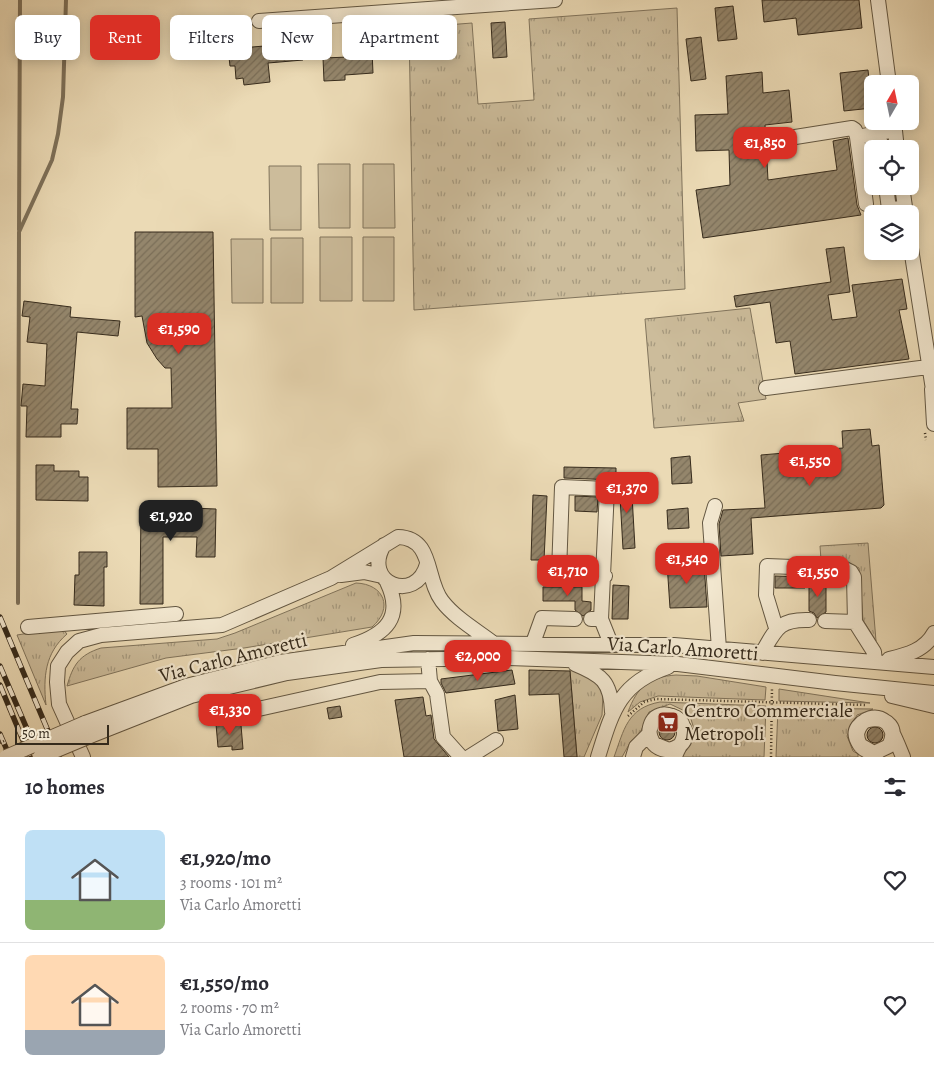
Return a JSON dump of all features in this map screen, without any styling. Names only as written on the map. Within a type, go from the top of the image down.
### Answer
[{"type":"street","points":[[259,22],[555,0]]},
{"type":"street","points":[[878,0],[888,75]]},
{"type":"street","points":[[789,138],[852,128],[855,130],[866,204]]},
{"type":"street","points":[[856,137],[885,130]]},
{"type":"street","points":[[879,133],[880,140]]},
{"type":"street","points":[[913,260],[933,392],[929,428]]},
{"type":"street","points":[[766,388],[928,367]]},
{"type":"street","points":[[605,576],[559,573],[562,488],[608,489],[605,576],[596,619],[611,644]]},
{"type":"street","points":[[715,506],[710,523],[719,649]]},
{"type":"street","name":"Via Carlo Amoretti","points":[[83,757],[59,704],[56,682],[58,666],[67,652],[79,641],[90,637],[116,634],[208,628],[232,622],[331,578],[398,537],[416,541],[426,555],[427,564],[441,600],[451,612],[493,643]]},
{"type":"street","name":"Via Carlo Amoretti","points":[[322,654],[369,639],[391,619],[394,609],[394,597],[377,562],[384,545]]},
{"type":"street","name":"Via Carlo Amoretti","points":[[331,578],[364,572],[404,586],[420,580],[427,564]]},
{"type":"street","points":[[776,628],[766,595],[767,566],[845,568],[851,572],[854,577],[855,622],[874,652],[876,662],[908,655],[924,646],[934,633]]},
{"type":"street","points":[[28,627],[117,615],[176,611],[183,630]]},
{"type":"street","points":[[116,634],[117,615]]},
{"type":"street","points":[[533,643],[542,618],[575,619]]},
{"type":"street","points":[[762,653],[776,628],[793,620],[809,620]]},
{"type":"street","points":[[826,621],[855,622]]},
{"type":"street","name":"Via Carlo Amoretti","points":[[40,757],[88,730],[186,686],[280,662],[322,654],[414,643],[611,644],[719,649],[934,667]]},
{"type":"street","points":[[428,659],[430,681],[436,694],[443,737],[461,757]]},
{"type":"street","name":"Via Carlo Amoretti","points":[[6,757],[191,696],[287,673],[381,660],[428,659],[678,664],[835,684],[934,693]]},
{"type":"street","points":[[380,682],[381,660]]},
{"type":"street","points":[[567,661],[594,672],[605,681],[611,694],[612,712]]},
{"type":"street","points":[[598,757],[612,712],[635,682],[647,673],[678,664]]},
{"type":"street","points":[[254,710],[380,682],[430,681]]},
{"type":"street","points":[[835,684],[934,706]]},
{"type":"street","points":[[891,730],[889,746],[867,734],[885,721],[891,730],[903,757]]},
{"type":"street","points":[[633,757],[636,747],[666,732]]},
{"type":"street","points":[[469,757],[496,740]]},
{"type":"path","points":[[926,440],[929,428]]},
{"type":"path","points":[[771,757],[772,684]]},
{"type":"path","points":[[625,719],[644,702],[656,699],[772,703],[867,734]]},
{"type":"path","points":[[0,743],[4,741]]},
{"type":"green space","points":[[677,8],[685,289],[414,310],[410,60],[457,60],[457,24],[472,23],[478,104],[534,100],[529,19]]},
{"type":"green space","points":[[318,164],[350,164],[350,228],[319,228]]},
{"type":"green space","points":[[363,164],[394,164],[395,228],[363,228]]},
{"type":"green space","points":[[269,166],[301,166],[301,230],[270,230]]},
{"type":"green space","points":[[320,237],[352,237],[352,301],[320,301]]},
{"type":"green space","points":[[363,237],[394,237],[394,301],[363,301]]},
{"type":"green space","points":[[271,238],[303,238],[303,303],[271,303]]},
{"type":"green space","points":[[231,239],[263,239],[263,303],[232,303]]},
{"type":"green space","points":[[750,308],[766,399],[738,403],[744,421],[654,428],[645,319]]},
{"type":"green space","points":[[868,543],[876,641],[863,620],[859,568],[847,562],[824,562],[821,560],[820,546]]},
{"type":"green space","points":[[356,583],[366,584],[379,592],[383,598],[383,612],[379,620],[372,627],[244,648],[166,658],[67,686],[78,662],[87,654],[101,648],[217,639]]},
{"type":"green space","points":[[62,628],[67,634],[54,649],[47,666],[45,685],[46,705],[17,635]]},
{"type":"green space","points":[[570,670],[581,672],[590,677],[603,694],[602,715],[584,757],[577,757]]},
{"type":"green space","points":[[676,675],[697,676],[766,687],[765,700],[658,696],[640,702],[628,712],[636,696],[645,685],[658,678]]},
{"type":"green space","points":[[779,689],[870,703],[779,701]]},
{"type":"green space","points":[[660,702],[766,706],[764,757],[681,757],[681,749],[686,751],[695,732],[689,713],[670,704],[649,712],[641,731],[642,734],[631,741],[622,757],[614,757],[628,722],[640,709]]},
{"type":"green space","points":[[778,708],[873,709],[857,715],[847,736],[853,751],[858,754],[858,757],[776,757]]},
{"type":"building","points":[[762,0],[859,0],[862,28],[798,35],[796,18],[764,22]]},
{"type":"building","points":[[733,6],[737,39],[718,41],[715,8]]},
{"type":"building","points":[[505,22],[507,57],[493,58],[491,23]]},
{"type":"building","points":[[701,37],[706,79],[691,81],[686,39]]},
{"type":"building","points":[[262,46],[262,60],[303,60],[268,63],[270,82],[244,85],[243,78],[236,79],[235,66],[230,66],[229,60],[252,60],[252,47]]},
{"type":"building","points":[[342,57],[342,60],[372,60],[373,73],[345,75],[345,80],[324,81],[323,60],[332,60],[332,58]]},
{"type":"building","points":[[868,70],[869,75],[864,75],[864,109],[844,111],[840,73]]},
{"type":"building","points":[[762,72],[763,93],[789,90],[792,122],[765,125],[768,180],[837,170],[833,141],[848,138],[857,205],[861,215],[703,238],[696,190],[730,185],[729,150],[696,151],[695,115],[728,114],[726,76]]},
{"type":"building","points":[[135,232],[213,232],[217,486],[158,487],[158,449],[127,449],[127,408],[172,408],[171,368],[165,368],[147,343],[142,316],[135,317]]},
{"type":"building","points":[[844,247],[850,292],[828,295],[832,320],[857,317],[852,285],[902,279],[907,309],[899,310],[909,359],[795,374],[790,341],[776,343],[770,302],[736,307],[734,296],[831,282],[826,249]]},
{"type":"building","points":[[24,301],[71,307],[70,317],[120,321],[118,336],[77,332],[71,409],[78,409],[77,424],[61,424],[61,437],[26,437],[27,406],[21,406],[23,384],[45,386],[47,344],[27,342],[30,317],[22,316]]},
{"type":"building","points":[[870,429],[872,446],[879,445],[884,505],[881,508],[751,518],[753,554],[721,556],[719,524],[723,510],[765,508],[761,455],[843,448],[842,431]]},
{"type":"building","points":[[690,456],[692,483],[672,484],[671,458]]},
{"type":"building","points":[[36,465],[54,465],[54,471],[79,471],[79,477],[88,477],[88,501],[36,500]]},
{"type":"building","points":[[564,467],[616,468],[616,480],[564,478]]},
{"type":"building","points":[[631,478],[635,548],[623,549],[619,479]]},
{"type":"building","points":[[533,495],[547,496],[544,560],[531,560]]},
{"type":"building","points":[[575,496],[598,497],[597,512],[575,511]]},
{"type":"building","points":[[141,506],[216,509],[215,557],[196,557],[197,537],[163,537],[163,604],[140,604]]},
{"type":"building","points":[[688,508],[689,528],[668,529],[667,510]]},
{"type":"building","points":[[79,552],[107,552],[107,567],[104,567],[104,606],[74,605],[75,575],[79,575]]},
{"type":"building","points":[[690,561],[690,565],[704,564],[707,607],[670,608],[667,563]]},
{"type":"building","points":[[775,576],[805,577],[805,588],[775,588]]},
{"type":"building","points":[[809,581],[826,581],[826,612],[817,618],[814,613],[809,611]]},
{"type":"building","points":[[613,585],[629,586],[628,619],[612,619]]},
{"type":"building","points":[[543,587],[582,587],[582,601],[591,602],[591,610],[583,616],[575,610],[575,601],[543,601]]},
{"type":"building","points":[[512,670],[515,684],[446,693],[441,683],[441,679]]},
{"type":"building","points":[[529,670],[570,671],[577,757],[564,757],[559,694],[529,695]]},
{"type":"building","points":[[515,695],[518,729],[498,731],[495,700]]},
{"type":"building","points":[[423,697],[426,716],[431,715],[434,739],[449,757],[404,757],[395,700]]},
{"type":"building","points":[[340,706],[342,717],[329,719],[327,708]]},
{"type":"building","points":[[228,723],[228,726],[241,725],[243,749],[232,750],[232,746],[218,747],[216,724]]},
{"type":"building","points":[[667,724],[673,726],[675,732],[673,738],[667,740],[661,738],[659,732],[661,726]]},
{"type":"building","points":[[875,727],[883,735],[875,743],[867,735]]},
{"type":"waterway","points":[[19,230],[20,0]]},
{"type":"waterway","points":[[18,603],[19,232],[52,160],[58,134],[63,97],[66,0]]},
{"type":"railway","points":[[0,617],[59,757]]},
{"type":"railway","points":[[0,666],[39,757]]},
{"type":"railway","points":[[0,685],[30,757]]},
{"type":"railway","points":[[0,734],[10,757]]},
{"type":"place","name":"Centro Commerciale Metropoli","points":[[668,722]]}]
